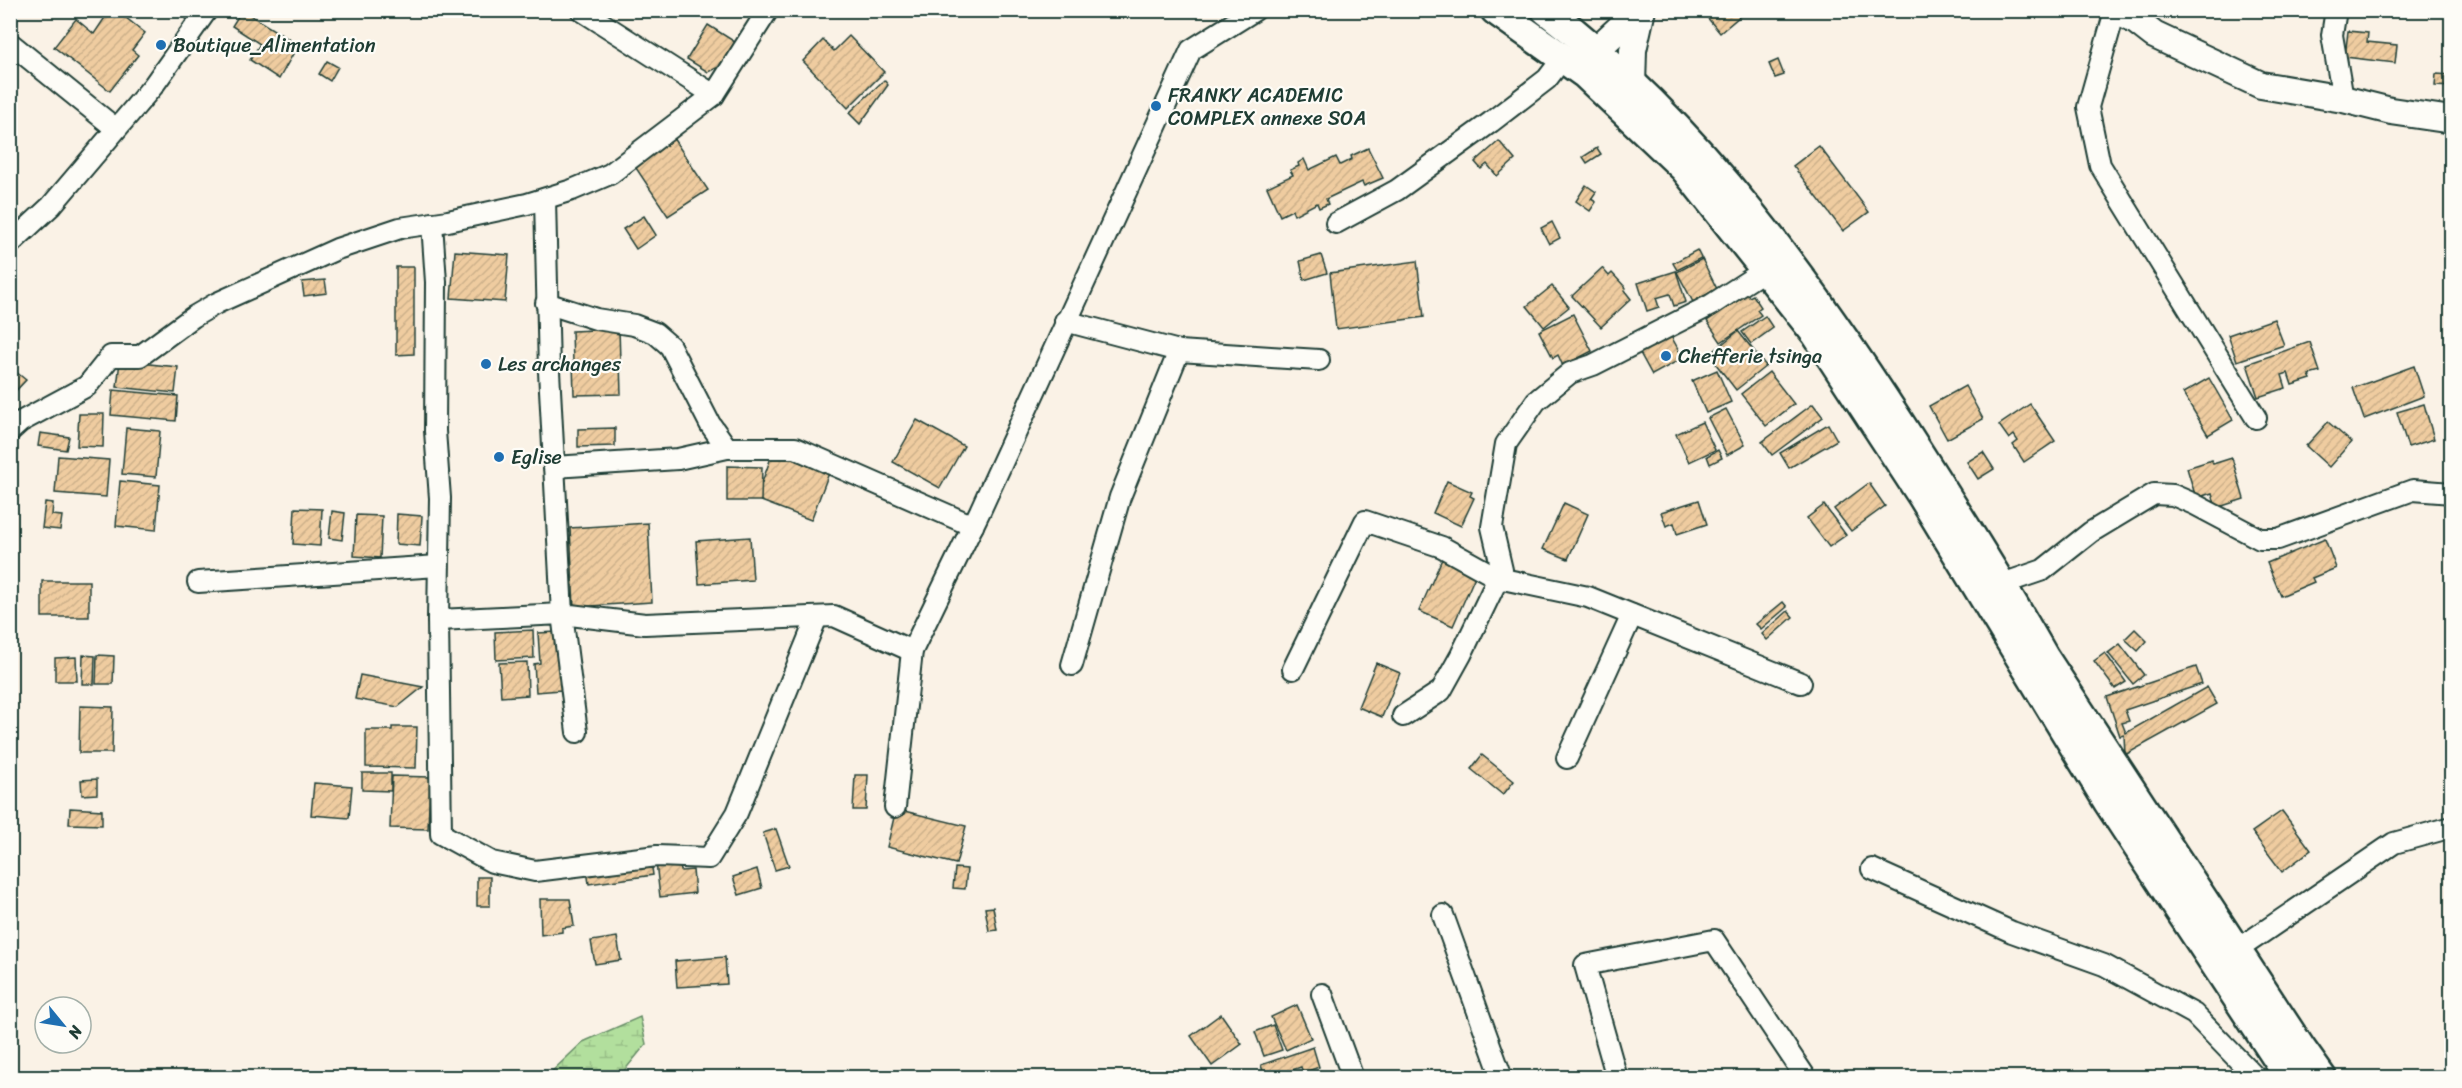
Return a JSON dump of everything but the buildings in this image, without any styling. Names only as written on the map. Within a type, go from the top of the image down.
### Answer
[{"type":"main road","points":[[1495,10],[1573,58],[1632,86],[1699,152],[1783,254],[1863,365],[2002,584],[2044,657],[2322,1077]]},
{"type":"main road","points":[[1546,10],[1573,58],[1684,168],[1816,334],[1922,495],[2273,1075]]},
{"type":"street","points":[[10,244],[51,206],[153,86],[207,10]]},
{"type":"street","points":[[581,10],[714,95]]},
{"type":"street","points":[[10,431],[20,422],[87,386],[111,356],[140,356],[193,317],[240,291],[337,249],[378,234],[545,199],[610,174],[714,95],[768,10]]},
{"type":"street","points":[[895,807],[912,651],[973,526],[1191,50],[1255,10]]},
{"type":"street","points":[[1573,58],[1617,10]]},
{"type":"street","points":[[1336,223],[1397,190],[1641,10]]},
{"type":"street","points":[[1632,86],[1633,50],[1641,10]]},
{"type":"street","points":[[2336,10],[2332,35],[2343,99]]},
{"type":"street","points":[[2256,418],[2100,165],[2088,107],[2126,13],[2154,35],[2261,85],[2343,99],[2391,111],[2451,120]]},
{"type":"street","points":[[10,43],[115,128]]},
{"type":"street","points":[[545,199],[546,303],[562,614],[577,732]]},
{"type":"street","points":[[432,223],[436,282],[434,408],[440,498],[438,620],[441,834],[492,862],[535,871],[657,856],[710,858],[737,813],[817,616]]},
{"type":"street","points":[[1403,716],[1441,691],[1502,570],[1492,527],[1506,444],[1536,401],[1570,373],[1593,365],[1711,305],[1765,270]]},
{"type":"street","points":[[546,303],[596,319],[634,325],[655,333],[670,346],[710,424],[727,448]]},
{"type":"street","points":[[1065,321],[1179,351],[1318,360]]},
{"type":"street","points":[[1072,665],[1120,497],[1179,351]]},
{"type":"street","points":[[554,467],[678,459],[727,448],[795,448],[973,526]]},
{"type":"street","points":[[2002,584],[2043,570],[2091,532],[2154,494],[2173,495],[2267,541],[2413,490],[2451,493]]},
{"type":"street","points":[[1293,669],[1365,521],[1442,547],[1498,578],[1588,597],[1802,683]]},
{"type":"street","points":[[198,582],[438,566]]},
{"type":"street","points":[[438,620],[562,614],[645,624],[834,616],[912,651]]},
{"type":"street","points":[[1567,758],[1632,615]]},
{"type":"street","points":[[2237,950],[2394,843],[2451,827]]},
{"type":"street","points":[[1872,869],[2012,932],[2104,965],[2194,1014],[2273,1075]]},
{"type":"street","points":[[1443,915],[1502,1077]]},
{"type":"street","points":[[1617,1077],[1585,965],[1714,940],[1806,1077]]},
{"type":"street","points":[[1323,994],[1353,1077]]},
{"type":"green space","points":[[640,1017],[646,1044],[619,1077],[546,1077],[583,1042]]},
{"type":"place","name":"Boutique_Alimentation","points":[[161,45]]},
{"type":"place","name":"FRANKY ACADEMIC COMPLEX annexe SOA","points":[[1156,106]]},
{"type":"place","name":"Chefferie tsinga","points":[[1666,356]]},
{"type":"place","name":"Les archanges","points":[[486,364]]},
{"type":"place","name":"Eglise","points":[[499,457]]}]
